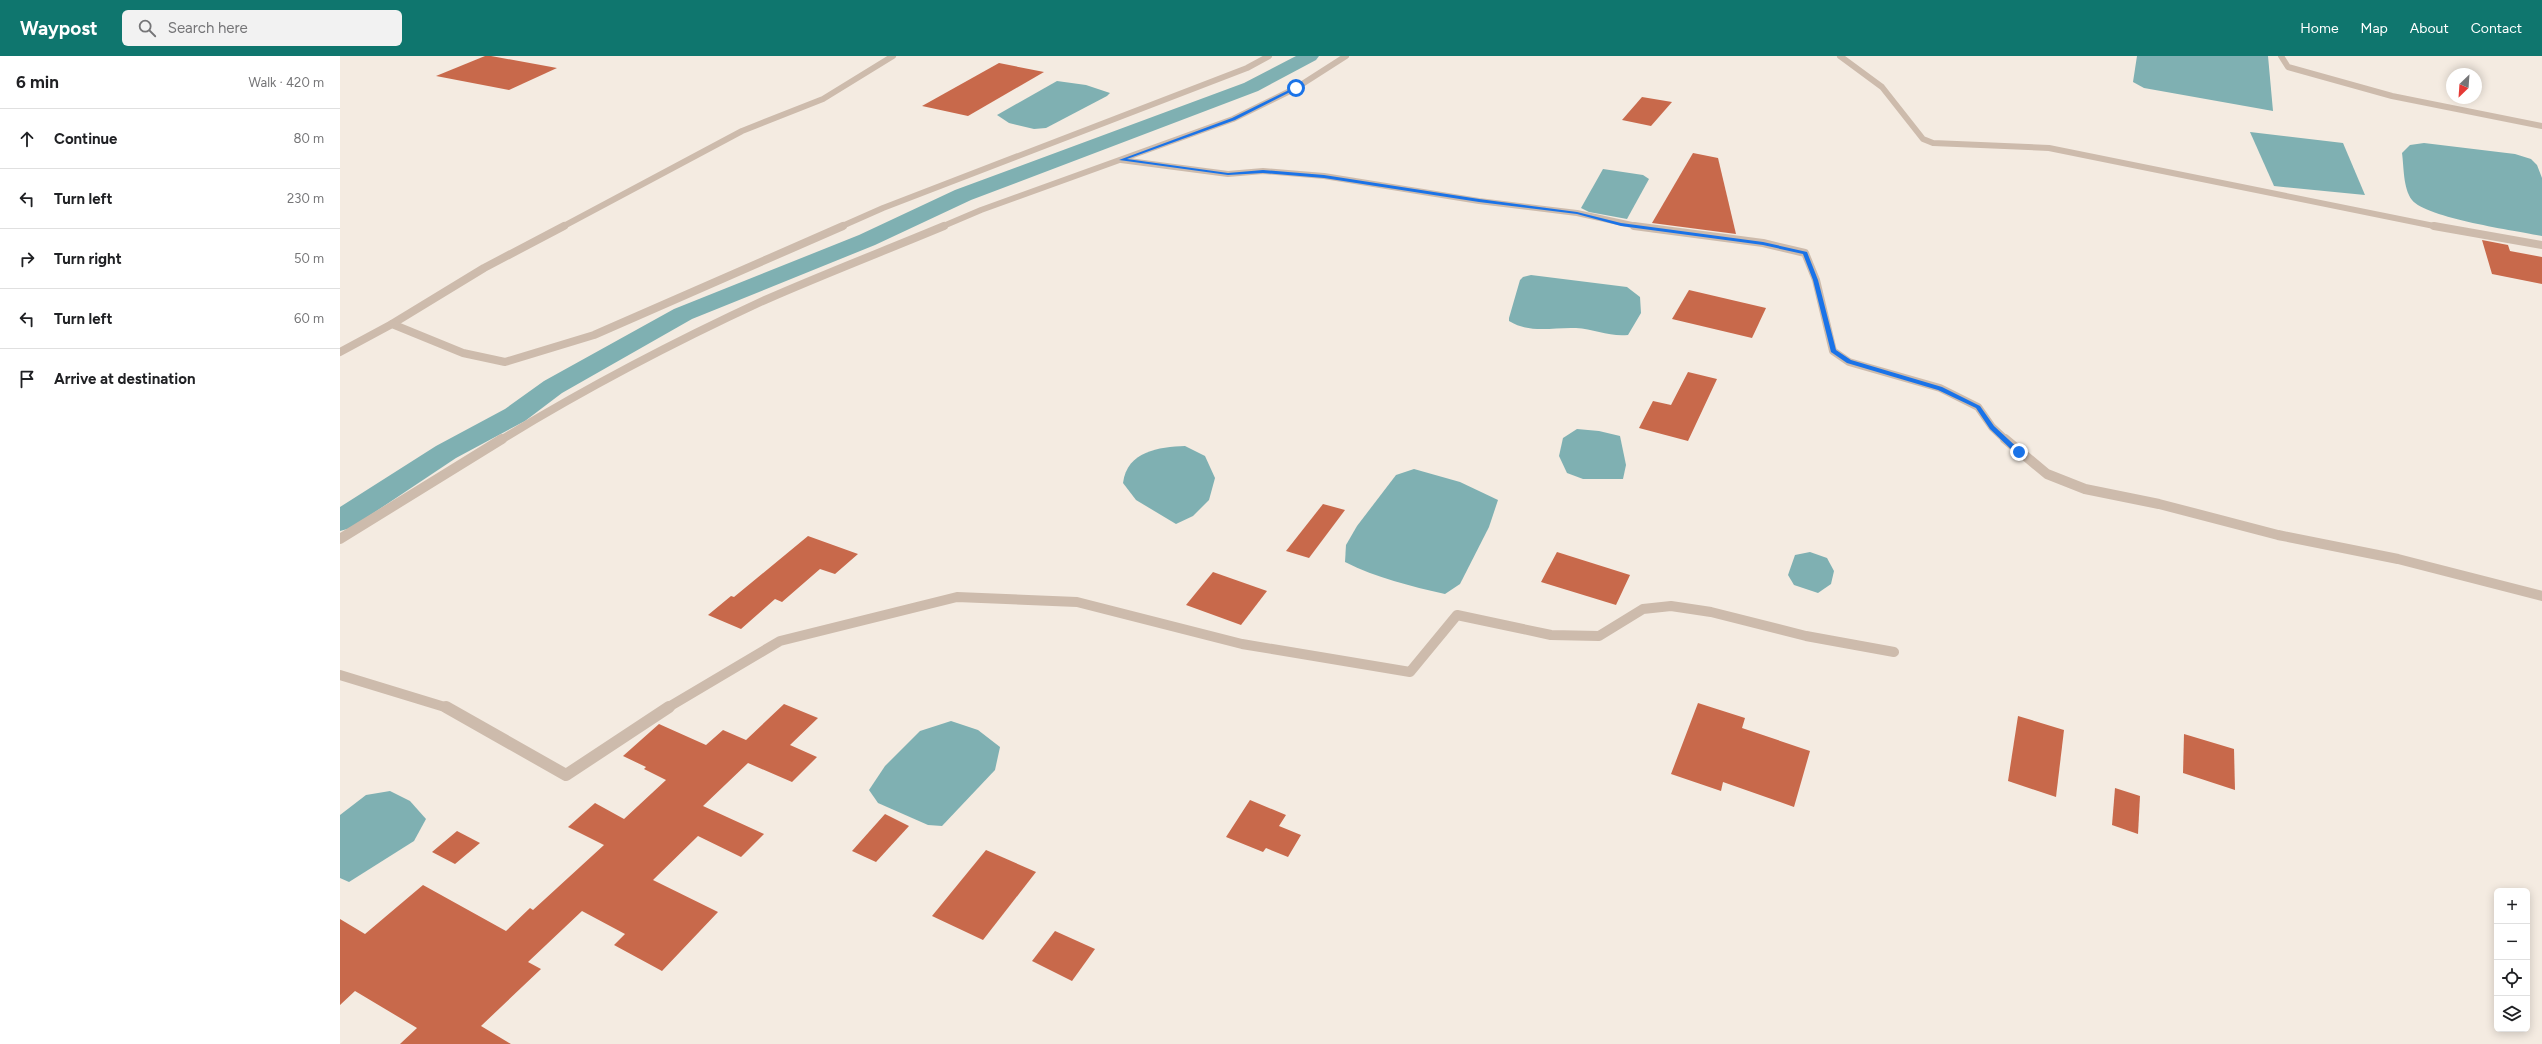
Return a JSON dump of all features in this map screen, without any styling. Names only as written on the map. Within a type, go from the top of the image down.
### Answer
[{"type":"street","points":[[340,352],[392,324],[484,268],[742,131],[823,99],[893,56]]},
{"type":"street","points":[[392,324],[463,353],[505,362],[579,340],[883,208],[1247,68],[1269,56]]},
{"type":"street","points":[[340,539],[555,407],[666,348],[766,300],[981,210],[1233,119],[1296,88],[1346,56]]},
{"type":"street","points":[[1840,56],[1882,87],[1923,139],[1933,143],[2049,148],[2450,229],[2542,245]]},
{"type":"street","points":[[2281,56],[2288,67],[2353,87],[2542,126]]},
{"type":"street","points":[[1121,160],[1228,174],[1267,172],[1324,176],[1479,201],[1577,213],[1621,224],[1763,243],[1805,253],[1816,280],[1833,351],[1849,362],[1940,388],[1978,407],[1992,427],[2019,452],[2047,474],[2085,489],[2159,504],[2292,538],[2398,559],[2542,596]]},
{"type":"street","points":[[340,675],[444,706],[566,775],[681,699],[780,641],[957,597],[1077,602],[1242,644],[1410,672],[1457,615],[1551,635],[1599,636],[1643,609],[1671,606],[1712,612],[1806,636],[1894,652]]},
{"type":"water","points":[[2137,56],[2268,56],[2273,111],[2144,88],[2133,82]]},
{"type":"water","points":[[1057,81],[1086,85],[1110,93],[1046,128],[1034,129],[1009,123],[997,115]]},
{"type":"water","points":[[2250,132],[2343,143],[2365,195],[2274,186]]},
{"type":"water","points":[[2424,143],[2515,154],[2531,159],[2537,165],[2542,178],[2542,236],[2453,218],[2421,207],[2412,200],[2405,184],[2402,153],[2410,145]]},
{"type":"water","points":[[1603,169],[1643,175],[1649,179],[1627,219],[1589,212],[1581,208]]},
{"type":"water","points":[[1531,275],[1627,287],[1640,297],[1641,313],[1628,335],[1615,335],[1576,328],[1533,329],[1517,325],[1509,321],[1509,318],[1520,280],[1523,277]]},
{"type":"water","points":[[1577,429],[1599,431],[1620,436],[1626,465],[1623,479],[1583,479],[1567,473],[1559,456],[1563,438]]},
{"type":"water","points":[[1185,446],[1205,456],[1215,478],[1209,500],[1193,516],[1176,524],[1136,500],[1123,483],[1126,472],[1138,457],[1155,450]]},
{"type":"water","points":[[1414,469],[1460,482],[1498,500],[1489,527],[1460,584],[1445,594],[1406,585],[1381,577],[1345,562],[1346,545],[1357,526],[1396,475]]},
{"type":"water","points":[[1810,552],[1827,558],[1834,571],[1831,584],[1818,593],[1794,585],[1788,575],[1795,555]]},
{"type":"water","points":[[951,721],[978,730],[1000,747],[995,770],[942,826],[928,825],[878,803],[869,790],[885,766],[920,731]]},
{"type":"water","points":[[390,791],[410,801],[426,819],[414,841],[349,882],[340,878],[340,815],[366,795]]},
{"type":"building","points":[[485,56],[557,68],[509,90],[436,76]]},
{"type":"building","points":[[999,63],[1044,72],[968,116],[922,106]]},
{"type":"building","points":[[1642,97],[1672,102],[1651,126],[1622,120]]},
{"type":"building","points":[[1693,153],[1718,158],[1736,234],[1652,223]]},
{"type":"building","points":[[2482,240],[2508,245],[2510,251],[2542,257],[2542,284],[2492,274]]},
{"type":"building","points":[[1689,290],[1766,308],[1752,338],[1672,319]]},
{"type":"building","points":[[1688,372],[1717,379],[1688,441],[1639,428],[1653,401],[1671,405]]},
{"type":"building","points":[[1323,504],[1345,510],[1309,558],[1286,551]]},
{"type":"building","points":[[808,536],[858,554],[835,574],[820,569],[782,602],[775,599],[741,629],[708,615],[731,596],[734,597]]},
{"type":"building","points":[[1557,552],[1630,575],[1616,605],[1541,582]]},
{"type":"building","points":[[1213,572],[1267,591],[1241,625],[1186,605]]},
{"type":"building","points":[[1698,703],[1745,718],[1742,728],[1810,751],[1794,807],[1723,782],[1721,791],[1671,774]]},
{"type":"building","points":[[784,704],[818,718],[790,745],[817,757],[792,782],[748,763],[703,806],[764,834],[741,857],[698,836],[653,880],[718,912],[662,971],[614,945],[625,934],[582,911],[528,962],[541,969],[481,1026],[511,1044],[400,1044],[417,1028],[355,991],[340,1005],[340,919],[365,934],[423,885],[506,931],[530,908],[533,910],[604,845],[568,827],[595,803],[624,819],[666,780],[644,769],[646,767],[623,756],[659,724],[706,745],[723,730],[746,740]]},
{"type":"building","points":[[2018,716],[2064,730],[2056,797],[2008,781]]},
{"type":"building","points":[[2184,734],[2234,749],[2235,790],[2183,773]]},
{"type":"building","points":[[2115,788],[2140,796],[2138,834],[2112,825]]},
{"type":"building","points":[[1250,800],[1286,815],[1279,826],[1301,835],[1288,857],[1266,848],[1263,852],[1226,837]]},
{"type":"building","points":[[885,814],[909,826],[876,862],[852,851]]},
{"type":"building","points":[[457,831],[480,843],[455,864],[432,852]]},
{"type":"building","points":[[986,850],[1036,872],[983,940],[932,916]]},
{"type":"building","points":[[1055,931],[1095,949],[1072,981],[1032,961]]},
{"type":"waterway","points":[[340,521],[446,452],[515,415],[553,387],[683,314],[867,240],[963,195],[1251,87],[1310,56]]},
{"type":"route","points":[[1296,88],[1233,119],[1121,160],[1165,168],[1228,174],[1271,172],[1324,176],[1479,201],[1577,213],[1621,224],[1763,243],[1805,253],[1816,280],[1822,311],[1833,351],[1849,362],[1940,388],[1978,407],[1992,427],[2019,452]]}]
